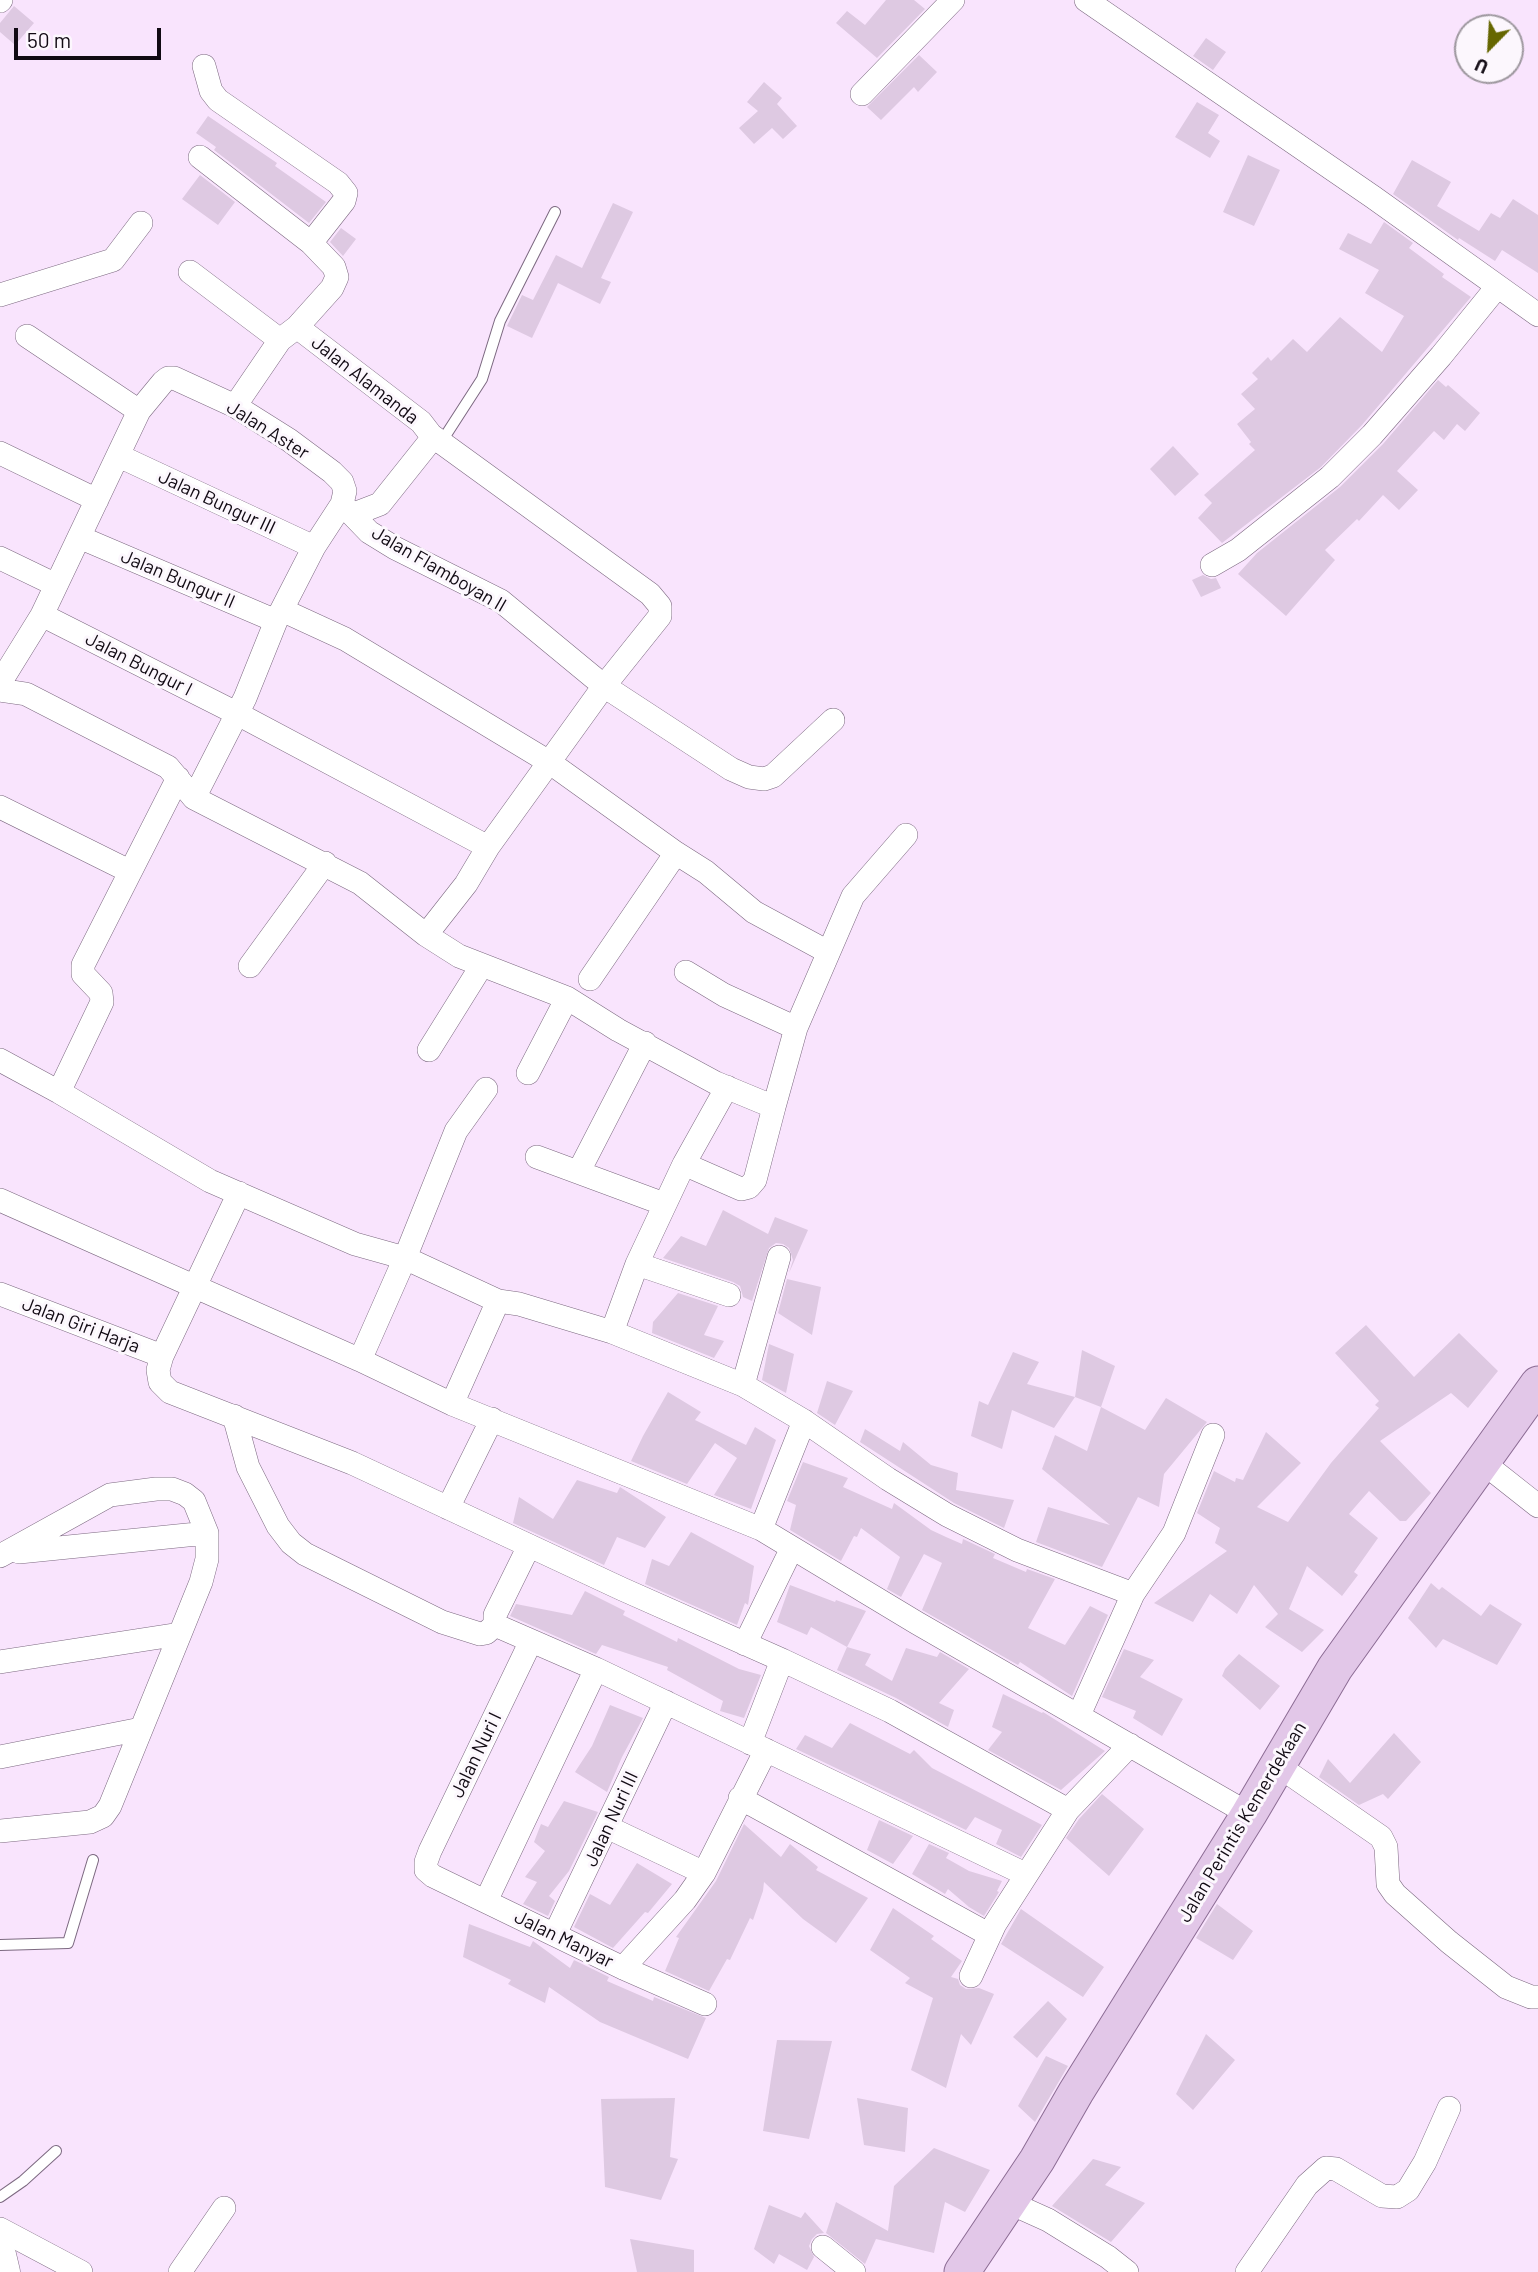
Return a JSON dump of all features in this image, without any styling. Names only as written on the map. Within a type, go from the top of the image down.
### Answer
[{"type":"main road","name":"Jalan Perintis Kemerdekaan","points":[[962,2272],[1037,2160],[1335,1668],[1538,1384]]},
{"type":"main road","points":[[0,2255],[4,2272]]},
{"type":"street","points":[[862,94],[953,0]]},
{"type":"street","points":[[1086,0],[1373,197],[1538,316]]},
{"type":"street","points":[[204,66],[211,91],[218,100],[338,183],[346,192],[345,201],[311,243]]},
{"type":"street","points":[[200,158],[311,243],[334,267],[337,277],[332,288],[289,333],[235,406]]},
{"type":"street","points":[[0,295],[114,260],[141,223]]},
{"type":"street","name":"Jalan Alamanda","points":[[190,272],[289,333],[421,422],[437,438],[650,594],[660,606],[660,616],[604,686]]},
{"type":"street","points":[[1212,565],[1238,550],[1330,477],[1372,435],[1497,287]]},
{"type":"street","points":[[27,336],[139,411],[42,615],[2,678],[26,694],[168,767],[194,798],[360,883],[426,935],[459,956],[567,998],[727,1087],[774,1107]]},
{"type":"street","name":"Jalan Aster","points":[[139,411],[168,378],[174,378],[235,406],[289,440],[332,472],[342,482],[348,509]]},
{"type":"street","points":[[194,798],[245,698],[279,616],[314,547],[348,509],[380,505],[430,440],[437,438]]},
{"type":"street","points":[[0,453],[97,500]]},
{"type":"street","name":"Jalan Bungur III","points":[[119,456],[314,547]]},
{"type":"street","name":"Jalan Flamboyan II","points":[[348,509],[369,531],[395,548],[501,601],[604,686],[731,769],[756,779],[773,776],[833,720]]},
{"type":"street","name":"Jalan Bungur II","points":[[79,537],[279,616],[345,639],[549,762],[706,872],[754,912],[828,952]]},
{"type":"street","points":[[0,558],[56,585]]},
{"type":"street","name":"Jalan Bungur I","points":[[42,615],[236,713],[488,847]]},
{"type":"street","points":[[426,935],[466,884],[488,847],[604,686]]},
{"type":"street","points":[[59,1091],[102,1002],[101,993],[83,974],[83,965],[177,778]]},
{"type":"street","points":[[0,807],[129,870]]},
{"type":"street","points":[[684,1164],[741,1189],[755,1180],[796,1028],[828,952],[853,896],[906,835]]},
{"type":"street","points":[[590,979],[676,853]]},
{"type":"street","points":[[250,966],[325,863]]},
{"type":"street","points":[[429,1050],[482,965]]},
{"type":"street","points":[[686,972],[724,995],[796,1028]]},
{"type":"street","points":[[528,1073],[567,998]]},
{"type":"street","points":[[579,1171],[645,1043]]},
{"type":"street","points":[[0,1060],[59,1091],[210,1181],[355,1244],[405,1258],[498,1301],[519,1304],[612,1332],[743,1385],[804,1420],[888,1479],[947,1515],[1017,1550],[1133,1594]]},
{"type":"street","points":[[612,1332],[637,1264],[664,1204],[727,1087]]},
{"type":"street","points":[[360,1360],[456,1131],[486,1089]]},
{"type":"street","points":[[537,1157],[664,1204]]},
{"type":"street","points":[[239,1193],[162,1356],[158,1370],[160,1382],[170,1392],[352,1463],[782,1660],[890,1711],[1068,1810]]},
{"type":"street","points":[[0,1199],[452,1404],[761,1529],[1249,1814]]},
{"type":"street","points":[[743,1385],[779,1257]]},
{"type":"street","points":[[637,1264],[729,1295]]},
{"type":"street","name":"Jalan Giri Harja","points":[[0,1294],[162,1356]]},
{"type":"street","points":[[452,1404],[498,1301]]},
{"type":"street","points":[[234,1416],[248,1467],[278,1526],[291,1544],[305,1554],[442,1622],[480,1634],[486,1633],[495,1625],[495,1615],[529,1546]]},
{"type":"street","points":[[449,1508],[492,1419]]},
{"type":"street","points":[[761,1529],[804,1420]]},
{"type":"street","points":[[1079,1715],[1133,1594],[1174,1533],[1213,1435]]},
{"type":"street","points":[[1481,1461],[1538,1506]]},
{"type":"street","points":[[0,1831],[90,1822],[103,1816],[110,1806],[201,1582],[207,1559],[207,1533],[194,1501],[172,1489],[156,1489],[110,1495],[4,1555]]},
{"type":"street","points":[[4,1555],[207,1533]]},
{"type":"street","points":[[745,1644],[792,1548]]},
{"type":"street","points":[[495,1625],[596,1669],[1025,1874]]},
{"type":"street","points":[[0,1662],[180,1634]]},
{"type":"street","name":"Jalan Nuri I","points":[[426,1870],[426,1862],[531,1641]]},
{"type":"street","points":[[623,1968],[685,1900],[704,1873],[740,1798],[782,1660]]},
{"type":"street","points":[[486,1901],[596,1669]]},
{"type":"street","name":"Jalan Nuri III","points":[[555,1934],[666,1702]]},
{"type":"street","points":[[0,1757],[141,1729]]},
{"type":"street","points":[[971,1976],[990,1935],[1025,1874],[1068,1810],[1130,1745]]},
{"type":"street","points":[[1277,1765],[1381,1838],[1386,1847],[1388,1884],[1395,1894],[1449,1942],[1506,1987],[1538,1997]]},
{"type":"street","points":[[740,1798],[990,1935]]},
{"type":"street","points":[[607,1827],[704,1873]]},
{"type":"street","name":"Jalan Manyar","points":[[426,1870],[433,1876],[623,1968],[705,2004]]},
{"type":"street","points":[[1247,2272],[1307,2185],[1326,2168],[1336,2169],[1381,2196],[1397,2197],[1408,2190],[1425,2162],[1449,2108]]},
{"type":"street","points":[[1008,2202],[1048,2220],[1127,2272]]},
{"type":"street","points":[[180,2272],[224,2208]]},
{"type":"street","points":[[0,2229],[81,2272]]},
{"type":"street","points":[[823,2247],[854,2272]]},
{"type":"lane","points":[[437,438],[482,379],[499,321],[555,212]]},
{"type":"lane","points":[[0,1945],[68,1943],[93,1860]]},
{"type":"lane","points":[[0,2197],[23,2181],[56,2151]]},
{"type":"building","points":[[886,0],[914,0],[925,9],[877,58],[836,23],[847,11],[865,25]]},
{"type":"building","points":[[14,6],[34,23],[15,45],[0,32],[0,23]]},
{"type":"building","points":[[1206,38],[1226,52],[1213,70],[1193,56]]},
{"type":"building","points":[[919,55],[937,72],[918,92],[914,87],[881,120],[867,107]]},
{"type":"building","points":[[764,82],[782,98],[777,104],[797,126],[783,139],[772,128],[754,144],[739,128],[758,111],[747,102]]},
{"type":"building","points":[[1197,102],[1219,115],[1208,133],[1220,141],[1210,158],[1175,137]]},
{"type":"building","points":[[208,116],[277,163],[275,166],[326,202],[309,223],[196,133]]},
{"type":"building","points":[[1248,155],[1280,170],[1254,226],[1223,212]]},
{"type":"building","points":[[1412,160],[1451,182],[1437,206],[1479,231],[1491,213],[1500,218],[1513,199],[1538,215],[1538,273],[1502,250],[1495,261],[1459,238],[1458,240],[1393,194]]},
{"type":"building","points":[[200,175],[235,202],[218,225],[182,199]]},
{"type":"building","points":[[613,203],[633,212],[601,278],[611,282],[600,304],[558,283],[532,338],[507,326],[522,295],[533,300],[556,255],[582,268]]},
{"type":"building","points":[[1384,222],[1413,243],[1409,248],[1444,274],[1442,277],[1471,297],[1362,425],[1321,467],[1222,543],[1198,518],[1212,503],[1204,495],[1255,450],[1237,424],[1255,409],[1241,394],[1258,379],[1252,373],[1268,357],[1271,361],[1293,339],[1307,352],[1340,317],[1382,352],[1404,316],[1365,293],[1379,270],[1339,249],[1348,233],[1371,244]]},
{"type":"building","points":[[341,228],[356,239],[343,256],[330,242]]},
{"type":"building","points":[[1438,380],[1446,387],[1448,385],[1480,413],[1465,431],[1457,424],[1444,440],[1434,431],[1397,471],[1418,490],[1399,510],[1383,495],[1359,521],[1357,519],[1325,550],[1335,560],[1286,616],[1238,574],[1257,553],[1340,487],[1383,444]]},
{"type":"building","points":[[1173,446],[1199,474],[1175,496],[1150,469]]},
{"type":"building","points":[[1203,575],[1216,578],[1221,588],[1201,597],[1192,580]]},
{"type":"building","points":[[723,1210],[768,1234],[775,1217],[808,1230],[789,1273],[793,1260],[789,1248],[776,1243],[769,1248],[752,1301],[743,1297],[740,1286],[733,1282],[663,1258],[681,1236],[706,1246]]},
{"type":"building","points":[[787,1279],[821,1287],[812,1335],[778,1313]]},
{"type":"building","points":[[678,1293],[718,1306],[704,1335],[724,1341],[714,1358],[652,1333],[653,1322]]},
{"type":"building","points":[[1366,1325],[1414,1377],[1459,1333],[1498,1371],[1468,1408],[1451,1393],[1380,1441],[1431,1493],[1406,1521],[1400,1521],[1369,1491],[1349,1514],[1378,1538],[1354,1572],[1358,1575],[1342,1596],[1307,1566],[1289,1609],[1324,1630],[1302,1652],[1265,1627],[1278,1614],[1254,1585],[1237,1614],[1210,1594],[1193,1622],[1154,1603],[1227,1551],[1215,1543],[1220,1528],[1197,1513],[1214,1471],[1235,1482],[1236,1478],[1243,1480],[1266,1432],[1301,1463],[1257,1507],[1288,1522],[1331,1463],[1379,1408],[1375,1405],[1379,1401],[1335,1353]]},
{"type":"building","points":[[769,1344],[794,1354],[786,1393],[762,1380]]},
{"type":"building","points":[[1082,1350],[1115,1366],[1101,1407],[1075,1397]]},
{"type":"building","points":[[1013,1352],[1039,1362],[1027,1384],[1075,1397],[1054,1428],[1012,1410],[1002,1449],[971,1436],[979,1401],[988,1405]]},
{"type":"building","points":[[827,1381],[853,1391],[835,1425],[817,1413]]},
{"type":"building","points":[[668,1392],[701,1412],[695,1420],[746,1445],[755,1427],[776,1440],[751,1509],[714,1495],[737,1458],[715,1443],[687,1484],[631,1461]]},
{"type":"building","points":[[1166,1398],[1207,1422],[1164,1474],[1159,1507],[1138,1497],[1102,1567],[1036,1542],[1048,1507],[1110,1525],[1042,1469],[1055,1435],[1087,1451],[1101,1407],[1145,1430]]},
{"type":"building","points":[[865,1429],[900,1451],[903,1442],[931,1465],[958,1473],[956,1490],[1014,1500],[1004,1528],[954,1503],[860,1442]]},
{"type":"building","points":[[803,1462],[848,1478],[843,1487],[892,1509],[894,1503],[931,1530],[946,1537],[962,1544],[963,1539],[995,1554],[993,1558],[1026,1572],[1027,1569],[1055,1579],[1028,1628],[1065,1645],[1090,1606],[1108,1615],[1072,1696],[1020,1662],[1018,1665],[922,1610],[942,1563],[924,1554],[901,1597],[887,1589],[900,1557],[861,1528],[841,1561],[790,1530],[796,1505],[787,1501]]},
{"type":"building","points":[[577,1480],[617,1493],[620,1487],[666,1517],[645,1548],[617,1537],[604,1565],[513,1523],[519,1497],[553,1519]]},
{"type":"building","points":[[691,1532],[754,1566],[748,1605],[745,1603],[737,1625],[645,1584],[652,1559],[669,1566]]},
{"type":"building","points":[[1431,1583],[1439,1590],[1442,1587],[1481,1616],[1490,1604],[1522,1624],[1497,1665],[1443,1639],[1436,1648],[1408,1618]]},
{"type":"building","points":[[790,1585],[866,1611],[847,1647],[811,1627],[807,1635],[777,1622]]},
{"type":"building","points":[[585,1591],[625,1611],[623,1615],[677,1642],[678,1638],[739,1669],[761,1675],[744,1718],[720,1711],[723,1701],[667,1670],[668,1667],[602,1645],[596,1654],[510,1616],[516,1604],[572,1615]]},
{"type":"building","points":[[847,1647],[871,1654],[865,1665],[892,1681],[906,1648],[937,1657],[940,1652],[969,1669],[939,1703],[954,1710],[948,1727],[837,1670]]},
{"type":"building","points":[[1124,1649],[1154,1660],[1140,1677],[1183,1699],[1162,1736],[1133,1718],[1136,1711],[1102,1697]]},
{"type":"building","points":[[1239,1654],[1280,1686],[1260,1710],[1222,1676]]},
{"type":"building","points":[[1003,1694],[1043,1712],[1105,1751],[1061,1790],[988,1750],[1002,1732],[992,1727]]},
{"type":"building","points":[[610,1705],[643,1718],[607,1792],[575,1772],[592,1746]]},
{"type":"building","points":[[850,1723],[910,1754],[914,1750],[932,1768],[1042,1825],[1021,1857],[996,1844],[1002,1830],[975,1817],[966,1830],[796,1749],[805,1735],[832,1748]]},
{"type":"building","points":[[1394,1733],[1421,1762],[1388,1799],[1383,1794],[1359,1805],[1319,1777],[1328,1759],[1350,1783]]},
{"type":"building","points":[[1102,1794],[1144,1829],[1109,1876],[1066,1838]]},
{"type":"building","points":[[564,1801],[598,1812],[569,1871],[549,1896],[555,1901],[548,1916],[523,1904],[537,1882],[525,1877],[545,1851],[534,1842],[541,1824],[548,1827]]},
{"type":"building","points":[[879,1820],[913,1836],[893,1864],[867,1850]]},
{"type":"building","points":[[744,1824],[781,1857],[790,1844],[818,1867],[816,1870],[868,1898],[836,1943],[803,1919],[764,1882],[753,1920],[750,1918],[730,1960],[727,1959],[709,1991],[665,1971],[679,1938],[676,1937],[716,1881]]},
{"type":"building","points":[[929,1844],[949,1853],[946,1858],[969,1871],[1002,1881],[997,1891],[999,1892],[984,1916],[948,1889],[945,1894],[912,1874]]},
{"type":"building","points":[[637,1863],[672,1884],[648,1913],[645,1912],[613,1948],[574,1927],[590,1894],[610,1905]]},
{"type":"building","points":[[1217,1904],[1253,1931],[1233,1960],[1196,1938]]},
{"type":"building","points":[[893,1908],[934,1936],[931,1939],[962,1961],[951,1977],[958,1979],[960,1985],[966,1989],[979,1988],[994,1994],[971,2045],[961,2034],[946,2088],[911,2070],[933,1998],[905,1983],[910,1978],[870,1950]]},
{"type":"building","points":[[1021,1909],[1104,1967],[1083,1997],[1001,1944]]},
{"type":"building","points":[[469,1924],[530,1947],[533,1941],[570,1968],[574,1960],[609,1977],[607,1981],[653,2001],[654,1997],[706,2018],[688,2059],[600,2022],[549,1987],[545,2003],[508,1984],[511,1980],[463,1957]]},
{"type":"building","points":[[1048,2001],[1067,2019],[1037,2058],[1013,2037]]},
{"type":"building","points":[[1206,2034],[1235,2060],[1193,2110],[1176,2094]]},
{"type":"building","points":[[777,2040],[832,2041],[809,2139],[763,2131]]},
{"type":"building","points":[[1046,2056],[1068,2066],[1035,2122],[1018,2106]]},
{"type":"building","points":[[675,2098],[670,2157],[678,2159],[661,2200],[605,2187],[601,2099]]},
{"type":"building","points":[[857,2098],[908,2108],[905,2152],[864,2145]]},
{"type":"building","points":[[934,2148],[990,2170],[965,2212],[945,2202],[934,2253],[876,2239],[865,2264],[826,2233],[836,2202],[888,2231],[894,2186]]},
{"type":"building","points":[[1093,2159],[1121,2167],[1105,2185],[1145,2203],[1111,2242],[1052,2206]]},
{"type":"building","points":[[769,2205],[801,2218],[805,2212],[824,2233],[817,2234],[812,2239],[809,2246],[814,2257],[807,2270],[779,2254],[774,2264],[754,2249]]},
{"type":"building","points":[[630,2239],[694,2250],[694,2272],[637,2272]]}]
